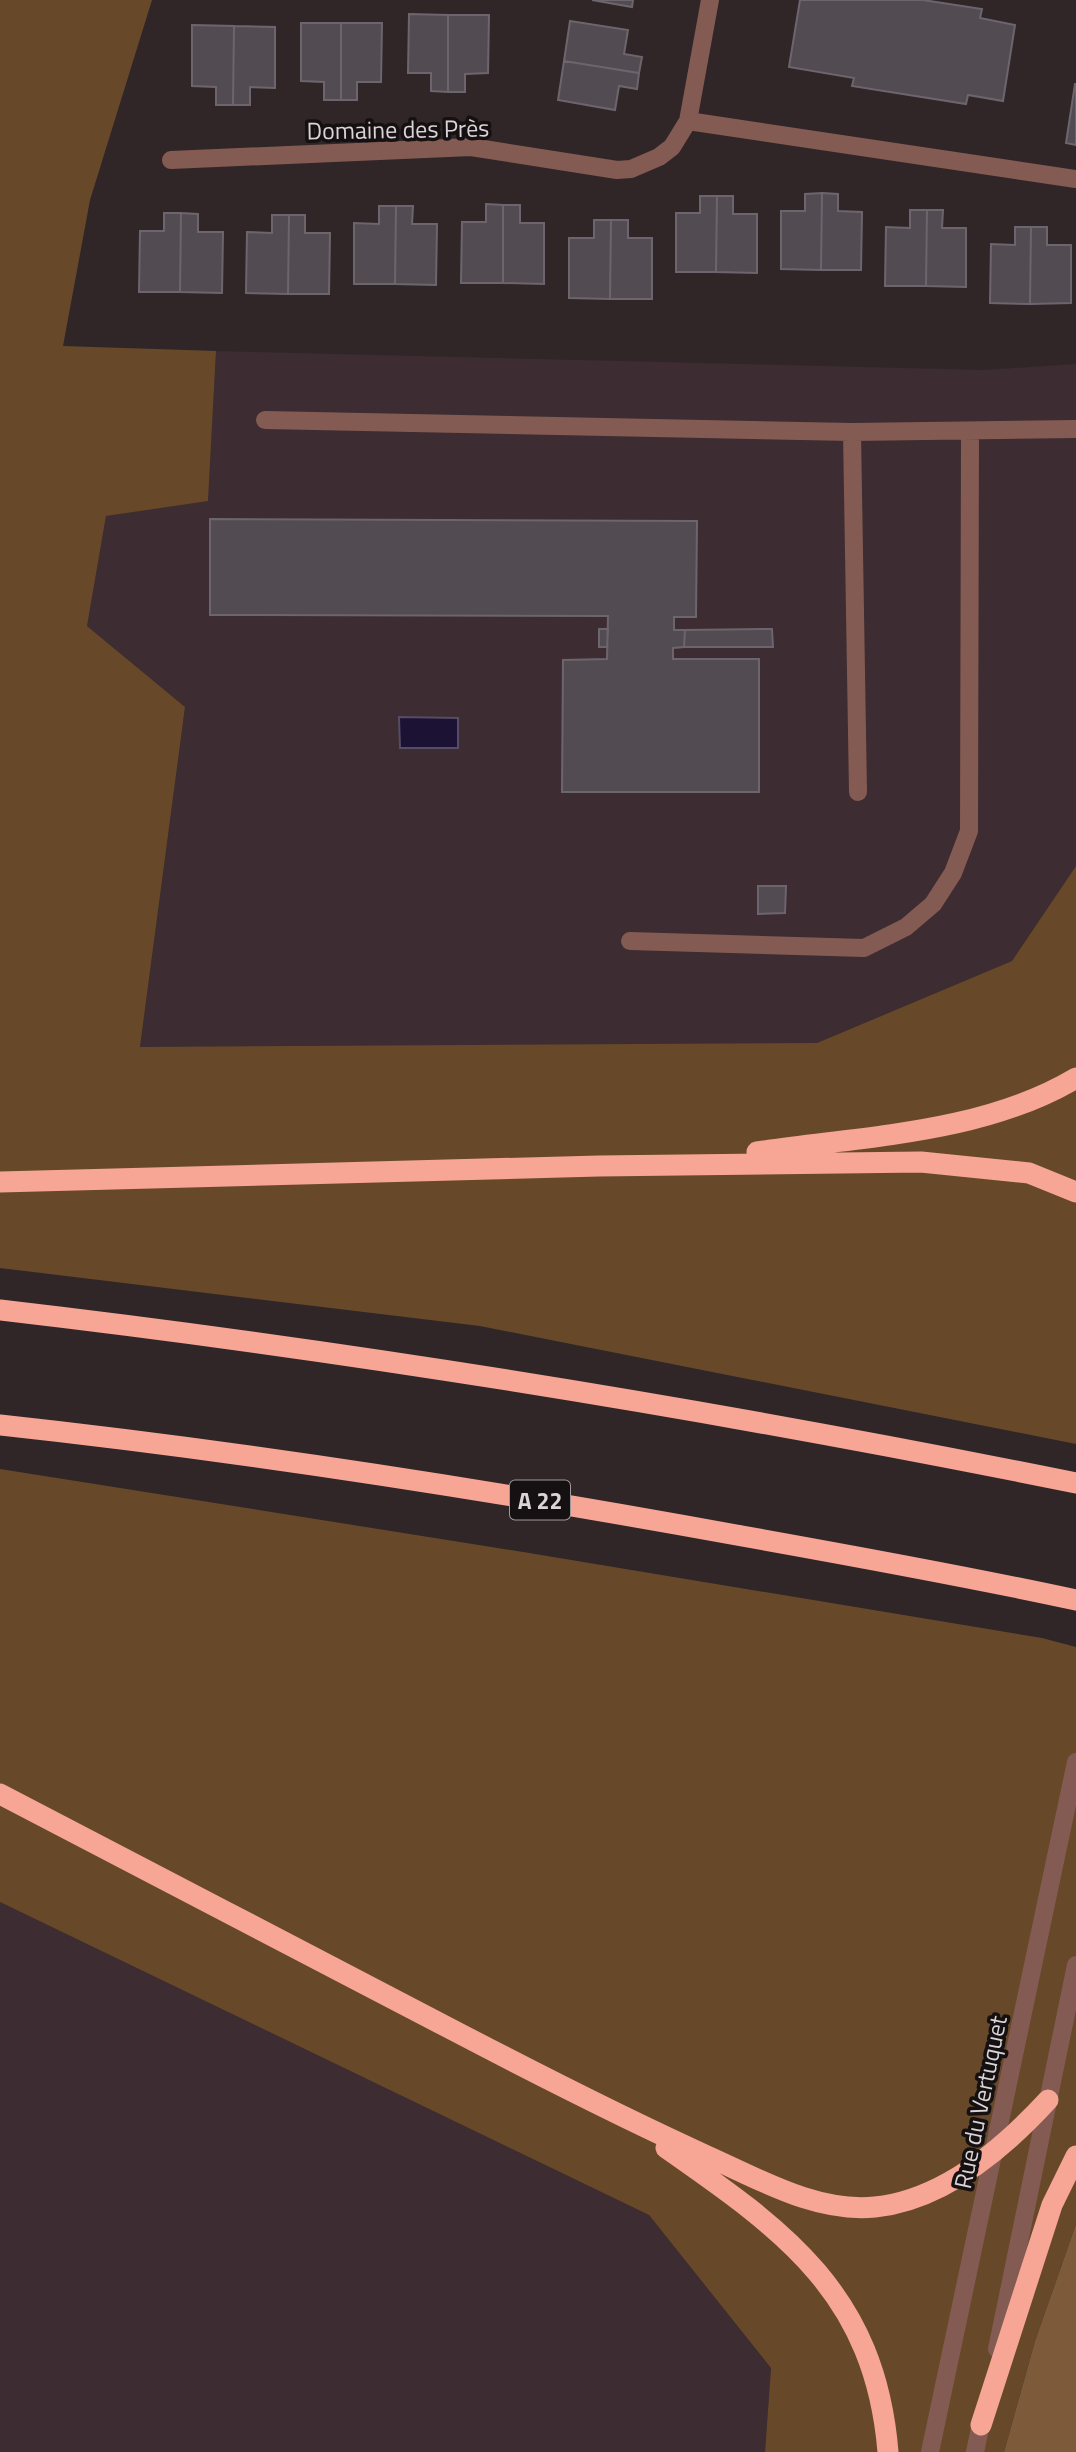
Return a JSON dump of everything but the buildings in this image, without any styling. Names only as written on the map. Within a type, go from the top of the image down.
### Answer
[{"type":"highway","points":[[682,1164],[822,1142],[916,1131],[995,1114],[1053,1092],[1076,1078]]},
{"type":"highway","points":[[0,1182],[682,1164],[921,1162],[1029,1173],[1076,1192]]},
{"type":"highway","points":[[0,1310],[277,1346],[526,1383],[846,1438],[1076,1483]]},
{"type":"highway","name":"A 22","points":[[0,1425],[211,1451],[515,1496],[910,1567],[1076,1600]]},
{"type":"highway","points":[[0,1794],[621,2117],[776,2187],[817,2201],[848,2207],[875,2207],[926,2193],[955,2178],[995,2150],[1029,2121],[1048,2100]]},
{"type":"highway","points":[[621,2117],[760,2216],[808,2259],[831,2287],[855,2329],[874,2378],[888,2452]]},
{"type":"highway","points":[[981,2425],[1048,2216],[1076,2156]]},
{"type":"street","name":"Domaine des Près","points":[[171,160],[471,147],[617,170],[631,169],[659,157],[672,147],[688,121],[710,0]]},
{"type":"street","points":[[688,121],[1076,178]]},
{"type":"street","points":[[265,420],[852,432],[1076,429]]},
{"type":"street","points":[[631,941],[864,948],[906,927],[933,904],[953,873],[969,831],[970,431]]},
{"type":"street","points":[[852,432],[858,792]]},
{"type":"street","name":"Rue du Vertuquet","points":[[930,2452],[1076,1762]]},
{"type":"street","points":[[975,2452],[1076,1965]]},
{"type":"shaded area","points":[[0,0],[152,0],[90,200],[63,346],[216,351],[208,501],[106,516],[87,626],[185,707],[140,1047],[817,1043],[1012,961],[1076,866],[1076,1444],[480,1326],[0,1268]]},
{"type":"shaded area","points":[[216,351],[985,370],[1076,364],[1076,866],[1012,961],[817,1043],[140,1048],[185,707],[87,626],[106,516],[208,500]]},
{"type":"shaded area","points":[[399,717],[458,718],[458,748],[400,748]]},
{"type":"shaded area","points":[[0,1469],[517,1551],[1042,1638],[1076,1647],[1076,2224],[1035,2341],[1004,2452],[765,2452],[771,2368],[649,2215],[0,1902]]},
{"type":"shaded area","points":[[0,1902],[649,2215],[771,2368],[765,2452],[0,2452]]},
{"type":"shaded area","points":[[1076,2224],[1076,2452],[1004,2452],[1035,2341]]}]
